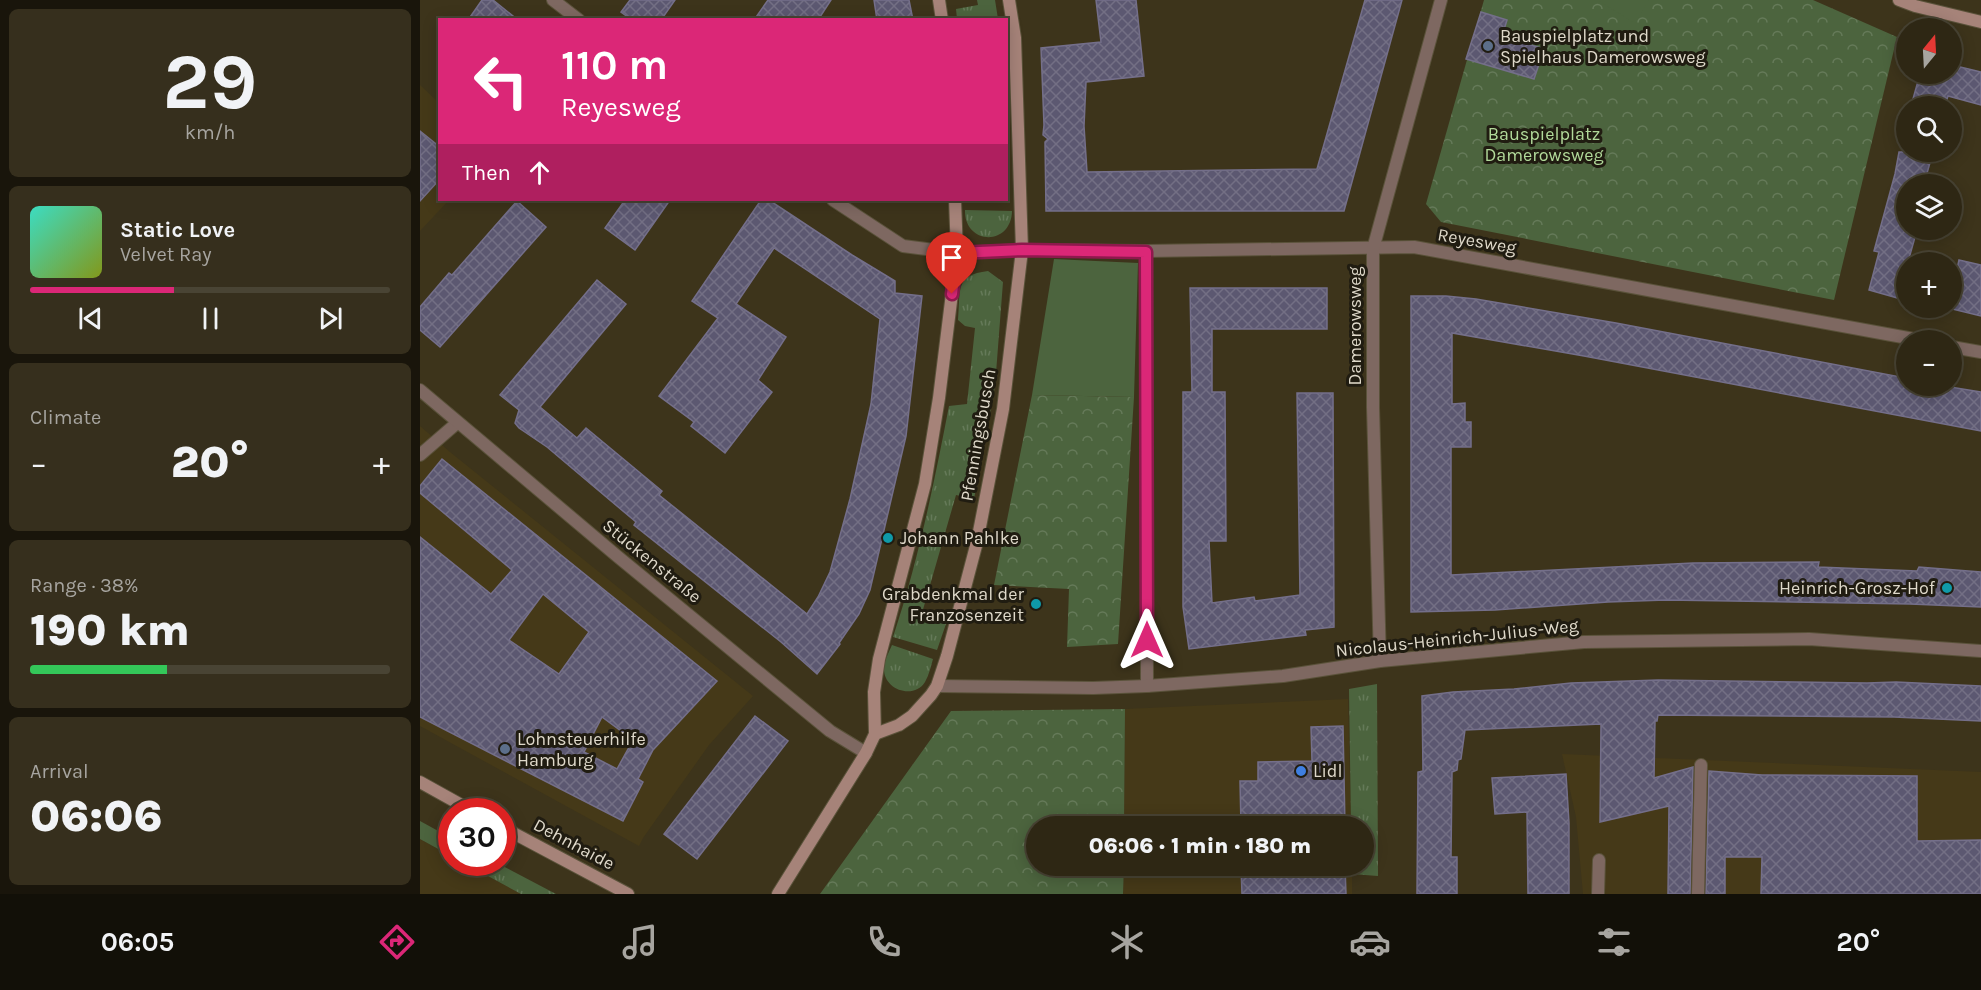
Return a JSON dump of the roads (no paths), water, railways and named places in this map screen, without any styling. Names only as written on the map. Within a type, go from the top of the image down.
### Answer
[{"type":"street","points":[[553,0],[576,18]]},
{"type":"street","points":[[939,0],[942,18]]},
{"type":"street","name":"Pfenningsbusch","points":[[875,734],[900,724],[912,716],[937,686],[977,542],[1003,409],[1022,250],[1015,38],[1009,0]]},
{"type":"street","name":"Damerowsweg","points":[[1380,661],[1373,407],[1373,249],[1441,0]]},
{"type":"street","points":[[1899,0],[1981,22]]},
{"type":"street","points":[[835,201],[903,246],[957,253],[1022,250]]},
{"type":"street","points":[[778,894],[866,753],[875,734],[874,692],[879,659],[925,484],[939,398],[957,253],[955,201]]},
{"type":"street","name":"Reyesweg","points":[[1022,250],[1146,252],[1414,247],[1896,336]]},
{"type":"street","points":[[1146,252],[1147,686]]},
{"type":"street","points":[[1962,349],[1981,352]]},
{"type":"street","name":"Stückenstraße","points":[[420,390],[830,731],[866,753]]},
{"type":"street","points":[[420,454],[457,423]]},
{"type":"street","name":"Nicolaus-Heinrich-Julius-Weg","points":[[937,686],[1093,688],[1147,686],[1283,676],[1380,661],[1584,642],[1809,639],[1981,651]]},
{"type":"street","points":[[1698,894],[1701,765]]},
{"type":"street","points":[[420,782],[449,798]]},
{"type":"street","name":"Dehnhaide","points":[[516,835],[627,894]]},
{"type":"street","points":[[1598,894],[1599,860]]},
{"type":"place","name":"Bauspielplatz und Spielhaus Damerowsweg","points":[[1488,46]]},
{"type":"place","name":"Johann Pahlke","points":[[888,538]]},
{"type":"place","name":"Heinrich-Grosz-Hof","points":[[1947,588]]},
{"type":"place","name":"Grabdenkmal der Franzosenzeit","points":[[1036,604]]},
{"type":"place","name":"Lohnsteuerhilfe Hamburg","points":[[505,749]]},
{"type":"place","name":"Lidl","points":[[1301,771]]},
{"type":"park label","name":"Bauspielplatz Damerowsweg","points":[[1544,144]]}]
